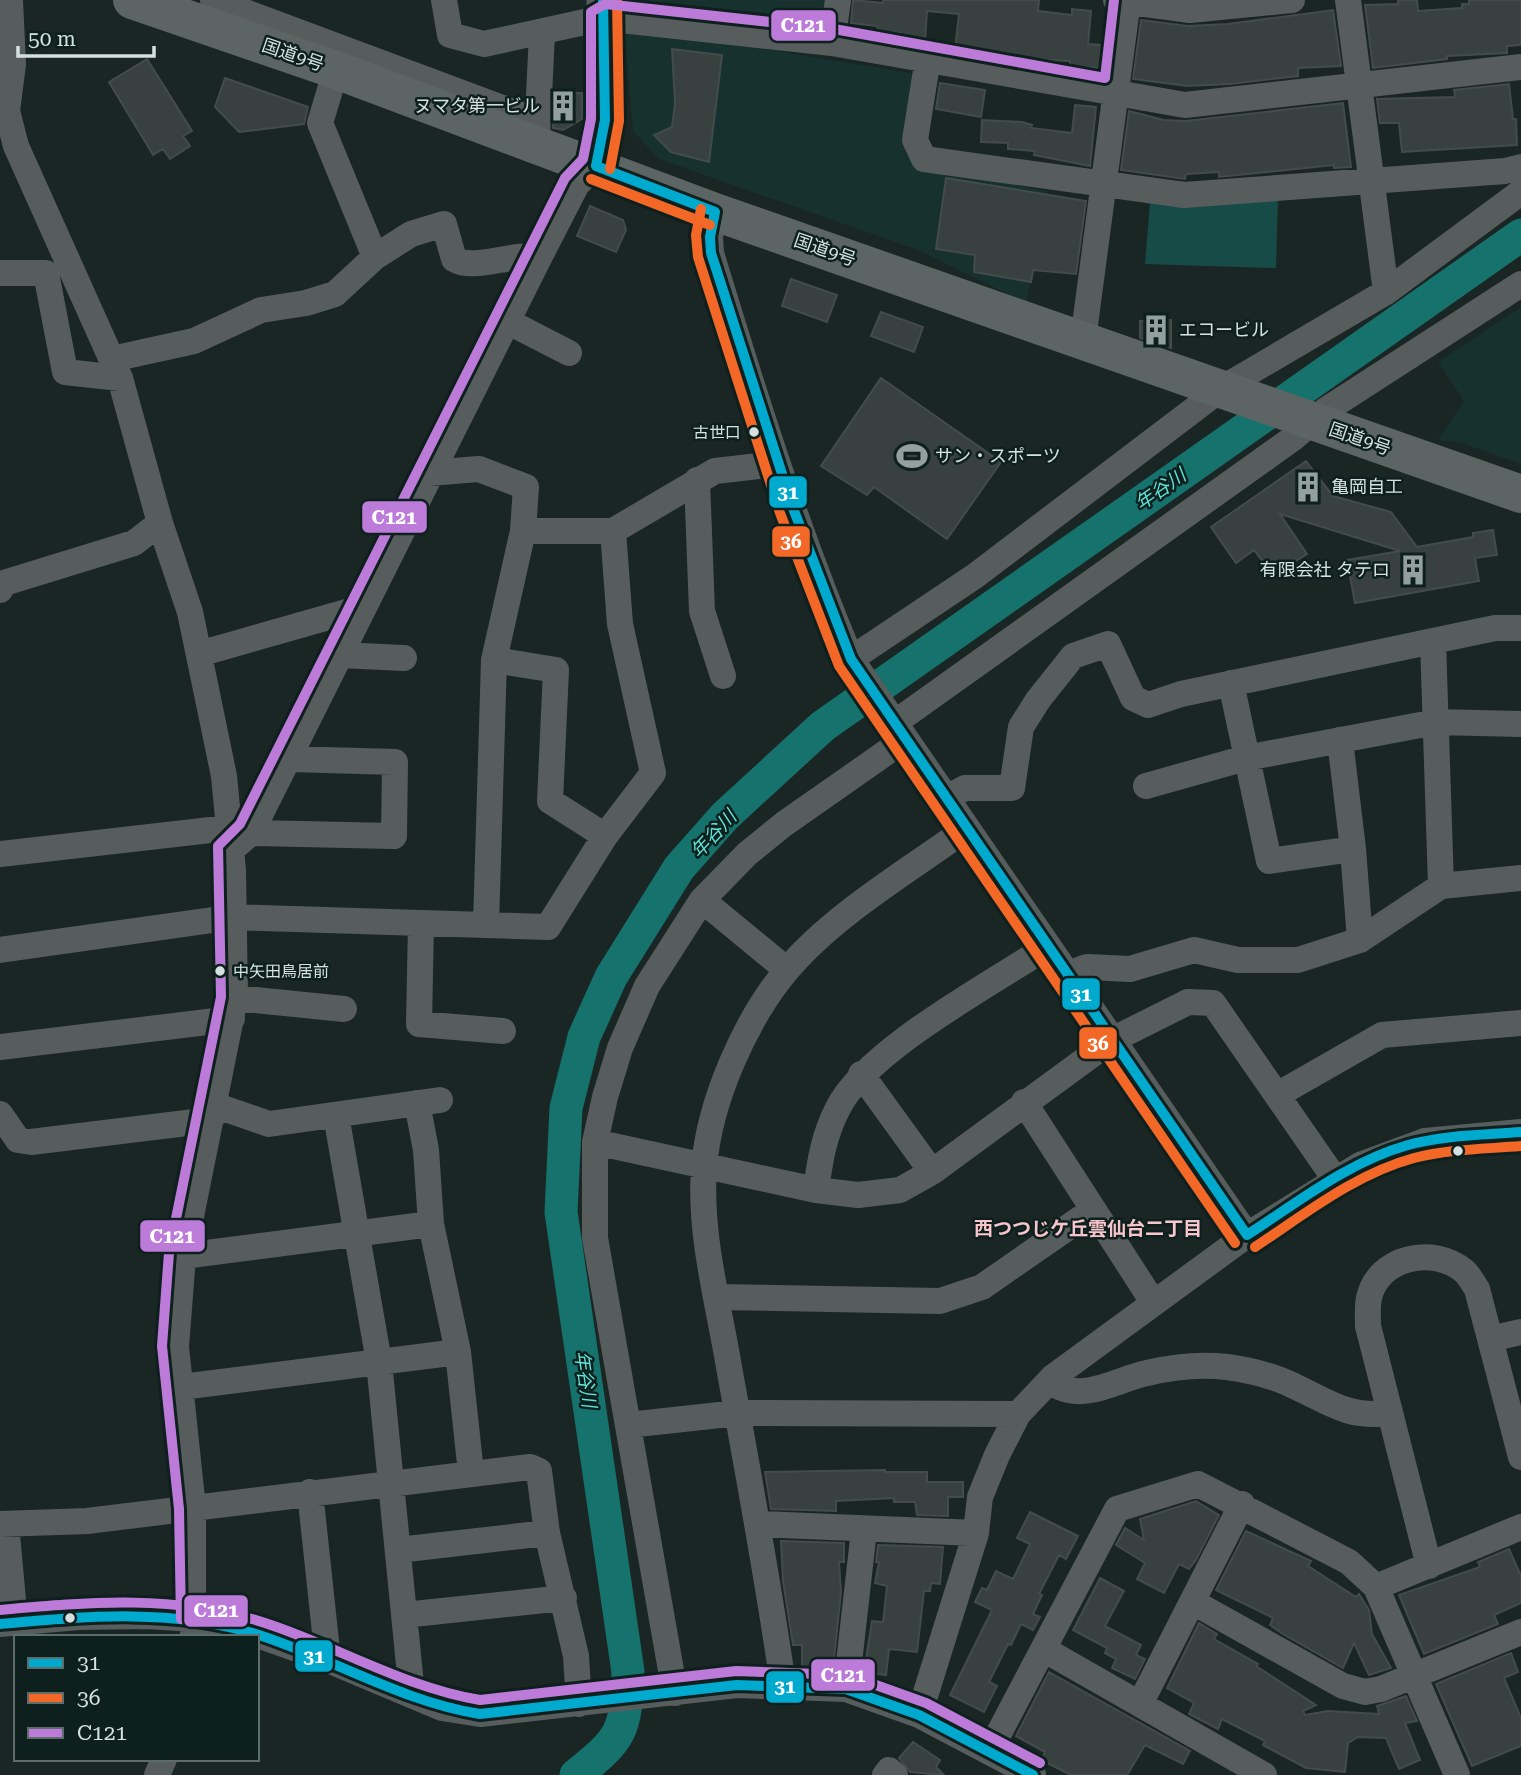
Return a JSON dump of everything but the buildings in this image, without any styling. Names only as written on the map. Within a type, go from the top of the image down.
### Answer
[{"type":"highway","name":"国道9号","points":[[132,0],[337,70],[537,133],[596,166],[715,212],[1521,494]]},
{"type":"main road","points":[[596,166],[606,121],[603,9]]},
{"type":"street","points":[[10,0],[13,64],[4,111],[16,146],[116,368],[160,523],[190,612],[237,837],[233,1009],[183,1256],[176,1347],[193,1508],[194,1628]]},
{"type":"street","points":[[213,0],[261,8],[537,133],[541,34]]},
{"type":"street","points":[[444,0],[450,35],[484,44],[541,34],[603,9],[928,58],[1117,95],[1185,105],[1521,68]]},
{"type":"street","points":[[832,43],[838,0]]},
{"type":"street","points":[[1083,341],[1117,95],[1124,1],[1190,10],[1292,0]]},
{"type":"street","points":[[1348,0],[1357,88],[1386,292]]},
{"type":"street","points":[[928,58],[915,140],[924,159],[1184,195],[1505,171],[1521,167]]},
{"type":"street","points":[[337,70],[320,123],[375,257]]},
{"type":"street","points":[[237,837],[290,759],[429,473],[577,184],[596,166]]},
{"type":"street","points":[[854,664],[1228,391],[1386,292],[1521,192]]},
{"type":"street","points":[[715,212],[710,237],[711,253],[776,464],[814,570],[854,664],[944,799],[1247,1235]]},
{"type":"street","points":[[0,273],[46,272],[65,372],[116,368],[194,341],[261,310],[306,303],[335,293],[375,257],[411,234],[444,224],[454,259],[459,262],[519,256],[539,258]]},
{"type":"street","points":[[664,1695],[628,1425],[595,1238],[595,1142],[620,1048],[647,986],[702,900],[747,855],[894,725],[1292,439],[1307,421],[1521,284]]},
{"type":"street","points":[[507,321],[569,353]]},
{"type":"street","points":[[523,531],[613,531],[715,471],[776,464]]},
{"type":"street","points":[[429,473],[479,469],[526,487],[523,531],[494,660],[486,925]]},
{"type":"street","points":[[697,480],[702,611],[723,676]]},
{"type":"street","points":[[0,590],[4,583],[134,543],[160,523]]},
{"type":"street","points":[[0,950],[234,917],[548,927],[606,836],[653,773],[620,624],[613,531]]},
{"type":"street","points":[[199,654],[364,607]]},
{"type":"street","points":[[944,799],[965,788],[1012,788],[1021,727],[1038,700],[1073,656],[1108,644],[1133,698],[1148,705],[1181,694],[1495,628],[1521,628]]},
{"type":"street","points":[[1433,641],[1441,886]]},
{"type":"street","points":[[340,656],[404,658]]},
{"type":"street","points":[[494,660],[556,670],[550,800],[606,836]]},
{"type":"street","points":[[1231,683],[1269,862],[1353,849]]},
{"type":"street","points":[[1146,786],[1246,758],[1436,722],[1521,724]]},
{"type":"street","points":[[1340,740],[1360,940]]},
{"type":"street","points":[[0,854],[237,837],[394,836],[395,762],[290,759]]},
{"type":"street","points":[[783,1685],[759,1524],[704,1224],[705,1166],[718,1103],[742,1039],[787,970],[828,931],[966,830]]},
{"type":"street","points":[[1066,975],[1087,967],[1130,969],[1194,950],[1238,960],[1298,960],[1360,940],[1441,886],[1521,878]]},
{"type":"street","points":[[702,900],[787,970]]},
{"type":"street","points":[[421,923],[419,1024],[503,1031]]},
{"type":"street","points":[[816,1190],[821,1147],[839,1106],[861,1074],[910,1037],[1047,947]]},
{"type":"street","points":[[595,1142],[816,1190],[858,1195],[900,1190],[932,1172],[1112,1040],[1188,1002],[1213,1003],[1335,1179]]},
{"type":"street","points":[[0,1047],[233,1009],[344,1009]]},
{"type":"street","points":[[1277,1094],[1382,1035],[1521,1023]]},
{"type":"street","points":[[861,1074],[932,1172]]},
{"type":"street","points":[[0,1114],[18,1140],[31,1142],[213,1112],[269,1124],[428,1102],[426,1150],[432,1224],[458,1352],[471,1473]]},
{"type":"street","points":[[1024,1102],[1153,1302]]},
{"type":"street","points":[[336,1115],[379,1362],[412,1695]]},
{"type":"street","points":[[919,1715],[976,1533],[981,1497],[1018,1414],[1053,1377],[1247,1235],[1335,1179],[1407,1145],[1443,1138],[1521,1132]]},
{"type":"street","points":[[717,1297],[940,1301],[982,1287],[1093,1210]]},
{"type":"street","points":[[183,1256],[432,1224]]},
{"type":"street","points":[[1429,1566],[1368,1326],[1369,1297],[1379,1277],[1395,1263],[1418,1257],[1441,1259],[1464,1271],[1477,1289],[1521,1457]]},
{"type":"street","points":[[1490,1339],[1521,1332]]},
{"type":"street","points":[[181,1387],[458,1352]]},
{"type":"street","points":[[1053,1377],[1059,1387],[1085,1392],[1145,1373],[1177,1368],[1226,1367],[1269,1376],[1346,1413],[1369,1416],[1390,1413]]},
{"type":"street","points":[[628,1425],[738,1413],[1018,1414]]},
{"type":"street","points":[[258,1635],[194,1628],[147,1616],[7,1623],[3,1524],[86,1521],[530,1467],[539,1471],[547,1533],[564,1598],[584,1704]]},
{"type":"street","points":[[990,1750],[1117,1510],[1198,1484],[1242,1504],[1349,1562],[1376,1587],[1457,1775]]},
{"type":"street","points":[[310,1492],[328,1660]]},
{"type":"street","points":[[1141,1702],[1242,1504]]},
{"type":"street","points":[[759,1524],[976,1533]]},
{"type":"street","points":[[1376,1587],[1521,1527]]},
{"type":"street","points":[[846,1689],[864,1530]]},
{"type":"street","points":[[398,1550],[547,1533]]},
{"type":"street","points":[[404,1615],[564,1598]]},
{"type":"street","points":[[1193,1602],[1343,1686],[1365,1692],[1519,1638]]},
{"type":"street","points":[[259,1635],[328,1660],[442,1708],[480,1714],[737,1685],[846,1689],[919,1715],[1033,1775]]},
{"type":"street","points":[[1045,1650],[1141,1702],[1264,1775]]},
{"type":"street","points":[[885,1775],[890,1770],[895,1775]]},
{"type":"shaded area","points":[[623,0],[830,0],[826,26],[816,31],[624,5]]},
{"type":"shaded area","points":[[624,31],[735,44],[917,74],[905,152],[917,165],[1048,191],[1026,303],[918,250],[659,159],[633,131]]},
{"type":"shaded area","points":[[1278,197],[1276,268],[1145,264],[1150,202]]},
{"type":"shaded area","points":[[1521,307],[1521,464],[1459,442],[1438,440],[1464,401],[1438,362]]},
{"type":"waterway","name":"年谷川","points":[[576,1775],[604,1751],[618,1732],[623,1721],[628,1672],[561,1212],[566,1108],[584,1037],[611,977],[679,868],[725,816],[823,726],[1521,235]]},
{"type":"transit line","name":"31","points":[[596,166],[605,120],[603,0]]},
{"type":"transit line","name":"36","points":[[610,169],[619,121],[617,0]]},
{"type":"transit line","name":"C121","points":[[181,1619],[179,1509],[162,1346],[169,1253],[221,997],[218,846],[240,824],[565,178],[583,159],[591,119],[591,12],[605,4],[834,29],[1105,78],[1114,0]]},
{"type":"transit line","name":"31","points":[[596,166],[715,212]]},
{"type":"transit line","name":"36","points":[[591,179],[710,225]]},
{"type":"transit line","name":"36","points":[[701,209],[696,235],[698,257],[780,513],[839,666],[1235,1243]]},
{"type":"transit line","name":"31","points":[[715,212],[710,237],[711,253],[793,508],[851,659],[1247,1235]]},
{"type":"transit line","name":"31","points":[[1247,1235],[1344,1172],[1386,1152],[1436,1139],[1521,1132]]},
{"type":"transit line","name":"36","points":[[1255,1247],[1351,1184],[1392,1165],[1440,1153],[1521,1146]]},
{"type":"transit line","name":"C121","points":[[0,1610],[133,1603],[166,1604],[232,1614],[292,1632],[425,1686],[480,1700],[736,1671],[848,1675],[926,1703],[1040,1763]]},
{"type":"transit line","name":"31","points":[[0,1624],[131,1616],[227,1626],[287,1645],[423,1700],[480,1714],[737,1685],[846,1689],[919,1715],[1033,1775]]},
{"type":"place","name":"ヌマタ第一ビル","points":[[563,106]]},
{"type":"place","name":"エコービル","points":[[1156,330]]},
{"type":"place","name":"古世口","points":[[754,432]]},
{"type":"place","name":"サン・スポーツ","points":[[912,456]]},
{"type":"place","name":"亀岡自工","points":[[1308,487]]},
{"type":"place","name":"有限会社 タテロ","points":[[1413,570]]},
{"type":"place","name":"中矢田鳥居前","points":[[220,971]]},
{"type":"district","name":"西つつじケ丘雲仙台二丁目","points":[[1088,1228]]}]
